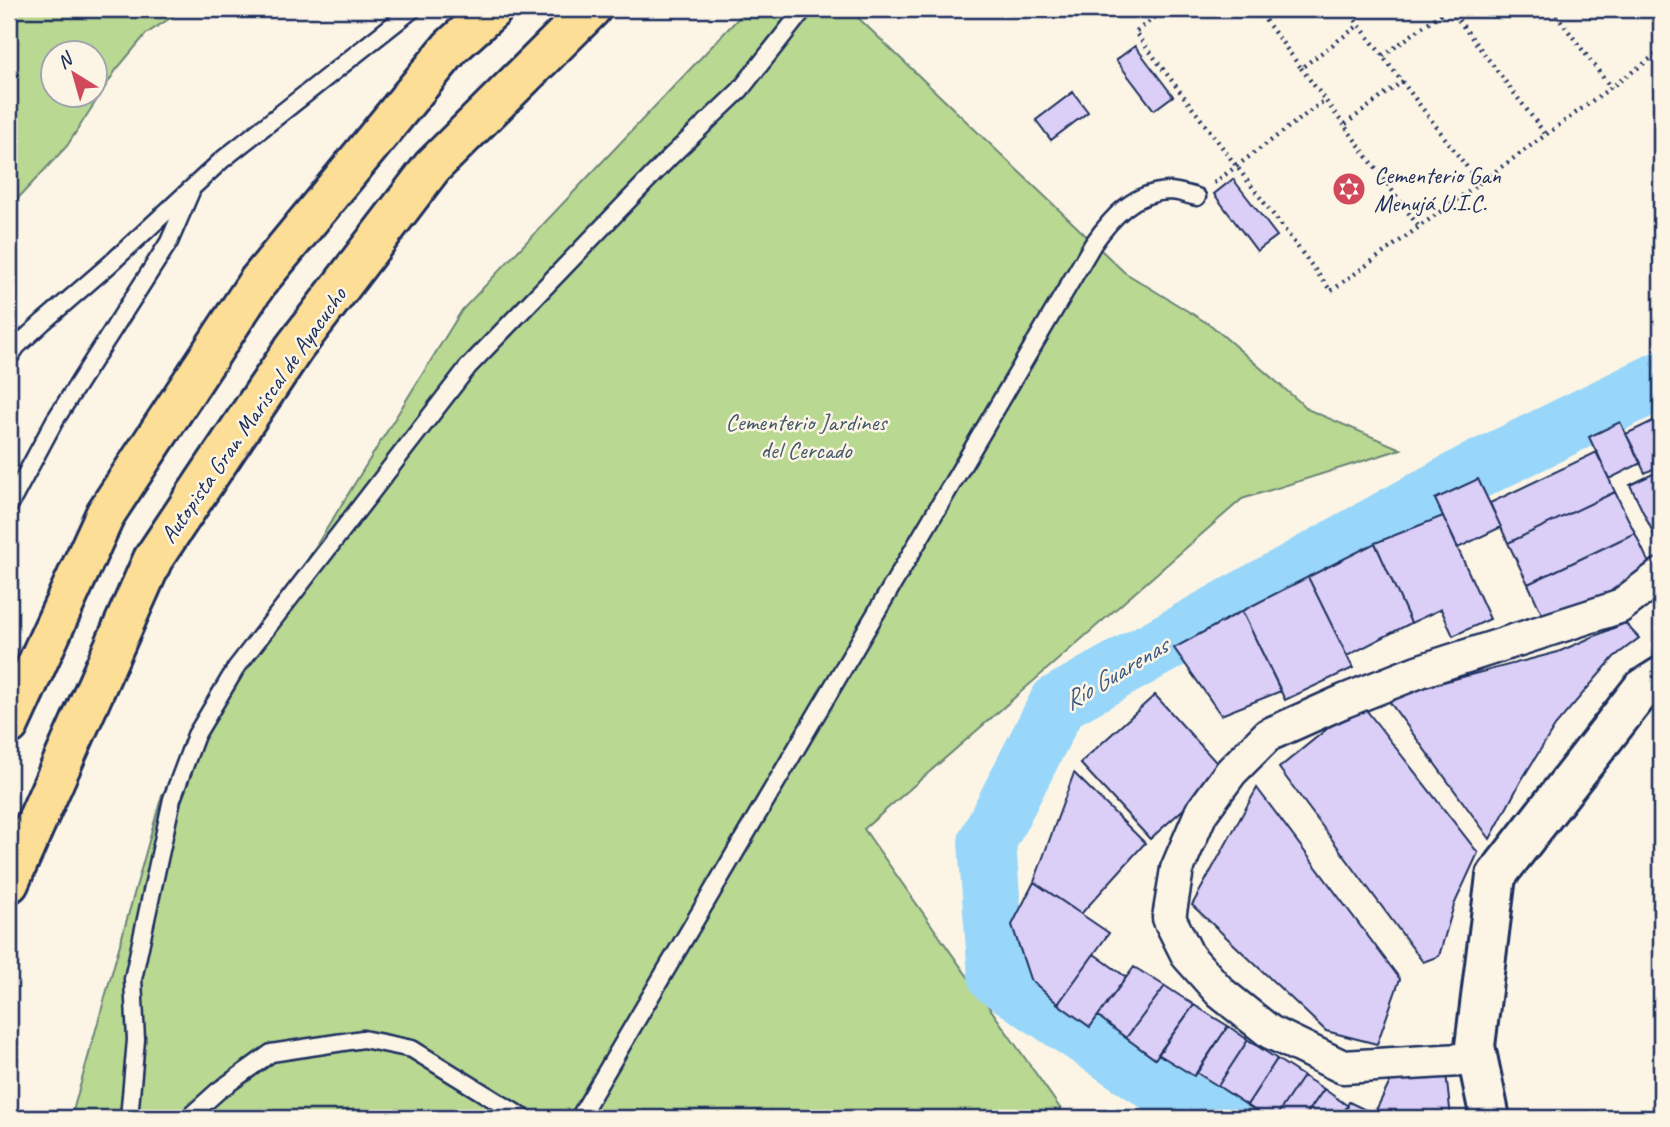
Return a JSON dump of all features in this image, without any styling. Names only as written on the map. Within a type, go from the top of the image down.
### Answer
[{"type":"highway","points":[[9,725],[106,513],[257,283],[451,47],[493,9]]},
{"type":"highway","name":"Autopista Gran Mariscal de Ayacucho","points":[[9,883],[153,559],[294,348],[432,167],[591,9]]},
{"type":"main road","points":[[1490,1118],[1475,1046],[1496,876],[1642,689],[1661,677]]},
{"type":"street","points":[[1477,1059],[1343,1067],[1270,1032],[1221,993],[1188,956],[1169,918],[1177,869],[1201,813],[1231,772],[1268,735],[1420,671],[1619,607],[1661,575]]},
{"type":"lane","points":[[11,351],[109,265],[193,186],[412,9]]},
{"type":"lane","points":[[130,1118],[136,1041],[133,979],[172,799],[196,735],[236,668],[468,367],[670,158],[740,90],[804,9]]},
{"type":"lane","points":[[9,506],[55,420],[169,242],[193,186]]},
{"type":"lane","points":[[579,1118],[1093,244],[1124,207],[1147,195],[1171,191],[1197,197]]},
{"type":"lane","points":[[188,1118],[218,1091],[271,1053],[363,1039],[412,1049],[524,1118]]},
{"type":"path","points":[[1166,9],[1135,32],[1331,291],[1661,51]]},
{"type":"path","points":[[1257,9],[1419,227]]},
{"type":"path","points":[[1347,9],[1479,183]]},
{"type":"path","points":[[1383,56],[1449,9],[1546,135]]},
{"type":"path","points":[[1552,9],[1611,88]]},
{"type":"path","points":[[1651,9],[1661,22]]},
{"type":"path","points":[[1301,68],[1359,24]]},
{"type":"path","points":[[1344,125],[1403,81]]},
{"type":"path","points":[[1197,197],[1325,100]]},
{"type":"green space","points":[[9,9],[184,9],[146,34],[108,82],[108,38],[38,38],[38,108],[92,108],[67,146],[9,208]]},
{"type":"green space","name":"Cementerio Jardines del Cercado","points":[[747,9],[849,9],[1124,272],[1212,326],[1309,410],[1401,449],[1242,499],[864,829],[1067,1118],[71,1118],[162,795],[462,310]]},
{"type":"building","points":[[1135,46],[1173,96],[1154,110],[1116,60]]},
{"type":"building","points":[[1073,92],[1088,112],[1051,140],[1036,120]]},
{"type":"building","points":[[1233,179],[1277,236],[1257,251],[1214,194]]},
{"type":"building","points":[[1661,417],[1661,465],[1645,473],[1626,434]]},
{"type":"building","points":[[1620,422],[1641,463],[1609,479],[1589,437]]},
{"type":"building","points":[[1597,452],[1615,492],[1508,543],[1490,503]]},
{"type":"building","points":[[1661,470],[1661,543],[1659,545],[1630,485]]},
{"type":"building","points":[[1478,479],[1501,527],[1458,548],[1435,499]]},
{"type":"building","points":[[1615,492],[1635,533],[1528,584],[1508,543]]},
{"type":"building","points":[[1443,516],[1490,619],[1453,636],[1441,609],[1411,623],[1375,543]]},
{"type":"building","points":[[1635,533],[1654,574],[1547,625],[1528,584]]},
{"type":"building","points":[[1375,543],[1411,623],[1347,656],[1308,577]]},
{"type":"building","points":[[1308,577],[1353,668],[1285,700],[1242,611]]},
{"type":"building","points":[[1242,611],[1281,691],[1221,715],[1174,648]]},
{"type":"building","points":[[1625,623],[1639,638],[1614,657],[1555,726],[1490,839],[1386,697],[1558,652]]},
{"type":"building","points":[[1155,695],[1225,772],[1150,839],[1080,763]]},
{"type":"building","points":[[1360,702],[1478,853],[1454,905],[1439,956],[1423,962],[1279,768]]},
{"type":"building","points":[[1074,773],[1145,843],[1081,914],[1034,882]]},
{"type":"building","points":[[1257,788],[1400,979],[1377,1044],[1326,1031],[1192,905]]},
{"type":"building","points":[[1034,882],[1109,933],[1058,1004],[1030,979],[1012,925]]},
{"type":"building","points":[[1094,954],[1126,977],[1090,1027],[1058,1004]]},
{"type":"building","points":[[1134,967],[1165,986],[1126,1038],[1098,1016]]},
{"type":"building","points":[[1165,986],[1194,1005],[1155,1059],[1126,1038]]},
{"type":"building","points":[[1194,1005],[1228,1026],[1194,1076],[1158,1054]]},
{"type":"building","points":[[1228,1026],[1248,1040],[1218,1086],[1197,1073]]},
{"type":"building","points":[[1248,1040],[1277,1059],[1247,1105],[1218,1086]]},
{"type":"building","points":[[1277,1059],[1303,1076],[1275,1118],[1266,1118],[1247,1105]]},
{"type":"building","points":[[1446,1073],[1451,1118],[1372,1118],[1392,1078]]},
{"type":"building","points":[[1303,1076],[1324,1089],[1304,1118],[1275,1118]]},
{"type":"building","points":[[1324,1089],[1348,1106],[1341,1118],[1304,1118]]},
{"type":"building","points":[[1349,1102],[1374,1114],[1372,1118],[1341,1118]]},
{"type":"waterway","name":"Río Guarenas","points":[[1221,1118],[1180,1099],[997,977],[987,842],[1058,703],[1469,474],[1661,380]]},
{"type":"place","name":"Cementerio Gan Menujá U.I.C.","points":[[1349,189]]}]
